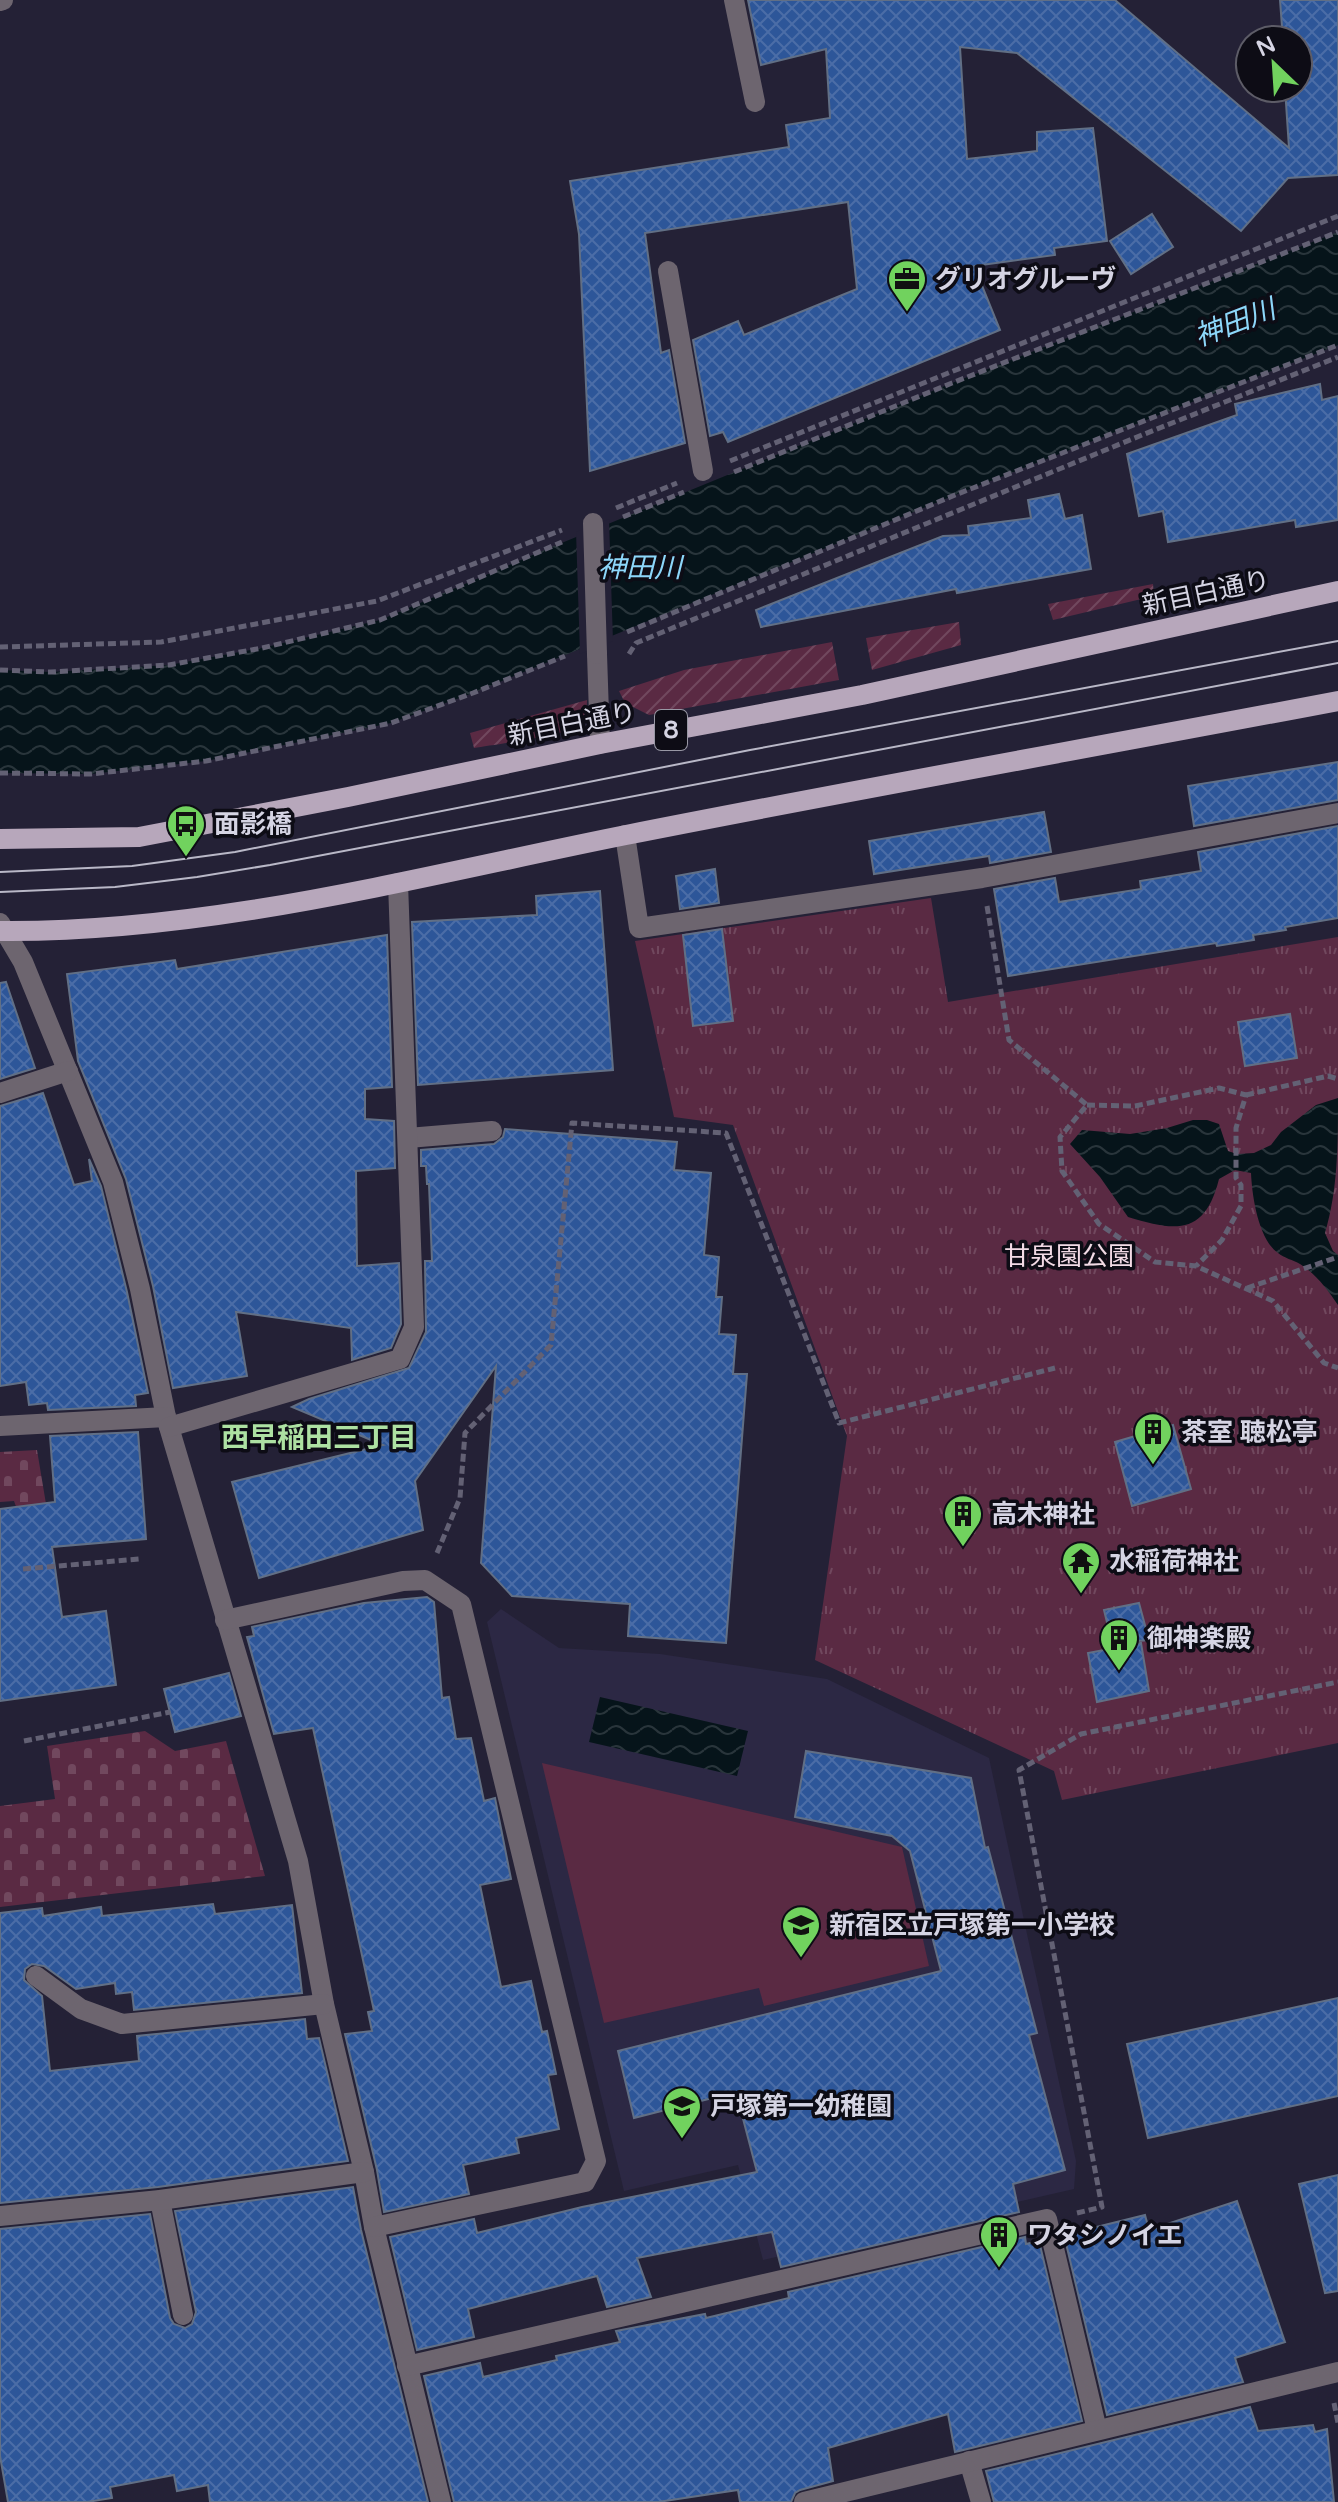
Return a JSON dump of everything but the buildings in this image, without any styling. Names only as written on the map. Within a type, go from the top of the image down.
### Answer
[{"type":"main road","name":"新目白通り","points":[[0,839],[139,837],[600,744],[862,695],[1338,591]]},
{"type":"main road","points":[[2,928],[72,931],[207,916],[398,883],[625,835],[1338,701]]},
{"type":"street","points":[[734,0],[755,102]]},
{"type":"street","points":[[668,271],[703,471]]},
{"type":"street","points":[[593,520],[600,744]]},
{"type":"street","points":[[625,835],[639,928],[982,878],[1338,813]]},
{"type":"street","points":[[0,1426],[167,1422],[400,1359],[414,1327],[398,883]]},
{"type":"street","points":[[2,928],[23,962],[113,1182],[140,1289],[167,1422],[298,1861],[324,2004],[441,2502]]},
{"type":"street","points":[[0,1093],[68,1071]]},
{"type":"street","points":[[408,1138],[492,1131]]},
{"type":"street","points":[[225,1620],[403,1581],[425,1580],[461,1604],[596,2161],[585,2182],[374,2227]]},
{"type":"street","points":[[36,1976],[81,2009],[122,2024],[324,2004]]},
{"type":"street","points":[[0,2216],[160,2200],[364,2172]]},
{"type":"street","points":[[160,2200],[183,2315]]},
{"type":"street","points":[[407,2366],[1047,2219],[1097,2430]]},
{"type":"street","points":[[804,2502],[1338,2372]]},
{"type":"street","points":[[969,2461],[981,2502]]},
{"type":"path","points":[[622,633],[955,495],[1338,345]]},
{"type":"path","points":[[626,660],[636,643],[1338,357]]},
{"type":"path","points":[[0,773],[105,773],[206,761],[344,733],[391,723],[567,655]]},
{"type":"path","points":[[982,878],[1009,1040],[1087,1105],[1135,1106],[1219,1088],[1246,1095],[1328,1076],[1338,1079]]},
{"type":"path","points":[[1196,1266],[1222,1240],[1241,1206],[1241,1185],[1236,1178],[1236,1128],[1246,1095]]},
{"type":"path","points":[[1087,1105],[1060,1137],[1062,1171],[1099,1224],[1155,1262],[1196,1266],[1273,1301],[1324,1363],[1338,1368]]},
{"type":"path","points":[[425,1580],[460,1498],[465,1433],[551,1345],[572,1123],[726,1133],[839,1423],[1055,1368]]},
{"type":"path","points":[[1246,1289],[1338,1257]]},
{"type":"path","points":[[23,1569],[139,1559]]},
{"type":"path","points":[[1064,2217],[1102,2207],[1019,1770],[1081,1734],[1338,1682]]},
{"type":"path","points":[[24,1741],[170,1712]]},
{"type":"shaded area","name":"新宿区立戸塚第一小学校","points":[[501,1609],[559,1648],[660,1654],[827,1679],[989,1758],[1076,2161],[1074,2189],[763,2260],[738,2165],[624,2191],[487,1622]]},
{"type":"green space","points":[[1153,584],[1154,596],[1053,620],[1048,604]]},
{"type":"green space","points":[[959,622],[961,645],[872,670],[866,638]]},
{"type":"green space","points":[[832,642],[839,680],[649,715],[625,703],[619,691],[684,670]]},
{"type":"green space","points":[[587,700],[583,718],[566,731],[474,748],[470,733]]},
{"type":"green space","name":"甘泉園公園","points":[[931,898],[948,1002],[1338,937],[1338,1743],[1062,1800],[1054,1771],[815,1660],[847,1436],[733,1125],[674,1117],[635,941]]},
{"type":"green space","points":[[37,1450],[48,1516],[19,1515],[14,1501],[0,1502],[0,1452]]},
{"type":"green space","points":[[145,1731],[175,1751],[226,1741],[265,1876],[0,1907],[0,1806],[55,1799],[47,1746]]},
{"type":"green space","points":[[542,1763],[902,1847],[929,1966],[764,2006],[759,1988],[604,2023]]},
{"type":"water","name":"神田川","points":[[1338,232],[1338,345],[955,495],[473,693],[391,723],[206,761],[91,774],[0,773],[0,670],[51,672],[169,665],[262,648],[380,620],[952,383]]},
{"type":"water","points":[[1338,1098],[1335,1184],[1325,1233],[1338,1255],[1338,1305],[1311,1272],[1280,1255],[1265,1238],[1257,1216],[1251,1173],[1235,1170],[1219,1179],[1206,1211],[1197,1220],[1187,1225],[1161,1225],[1128,1217],[1100,1177],[1070,1144],[1082,1130],[1130,1134],[1193,1120],[1207,1120],[1219,1124],[1228,1151],[1254,1153],[1271,1145],[1281,1132],[1316,1105]]},
{"type":"water","points":[[600,1697],[748,1731],[737,1776],[589,1742]]},
{"type":"pier","points":[[609,519],[613,641],[580,654],[576,532]]},
{"type":"tram line","points":[[0,872],[132,866],[235,852],[750,750],[1338,641]]},
{"type":"tram line","points":[[0,892],[115,887],[270,865],[1338,663]]},
{"type":"place","name":"グリオグルーヴ","points":[[907,313]]},
{"type":"place","name":"面影橋","points":[[186,858]]},
{"type":"place","name":"茶室 聴松亭","points":[[1153,1466]]},
{"type":"place","name":"高木神社","points":[[963,1548]]},
{"type":"place","name":"水稲荷神社","points":[[1081,1595]]},
{"type":"place","name":"御神楽殿","points":[[1119,1672]]},
{"type":"place","name":"新宿区立戸塚第一小学校","points":[[801,1959]]},
{"type":"place","name":"戸塚第一幼稚園","points":[[682,2140]]},
{"type":"place","name":"ワタシノイエ","points":[[999,2269]]},
{"type":"district","name":"西早稲田三丁目","points":[[319,1438]]}]
